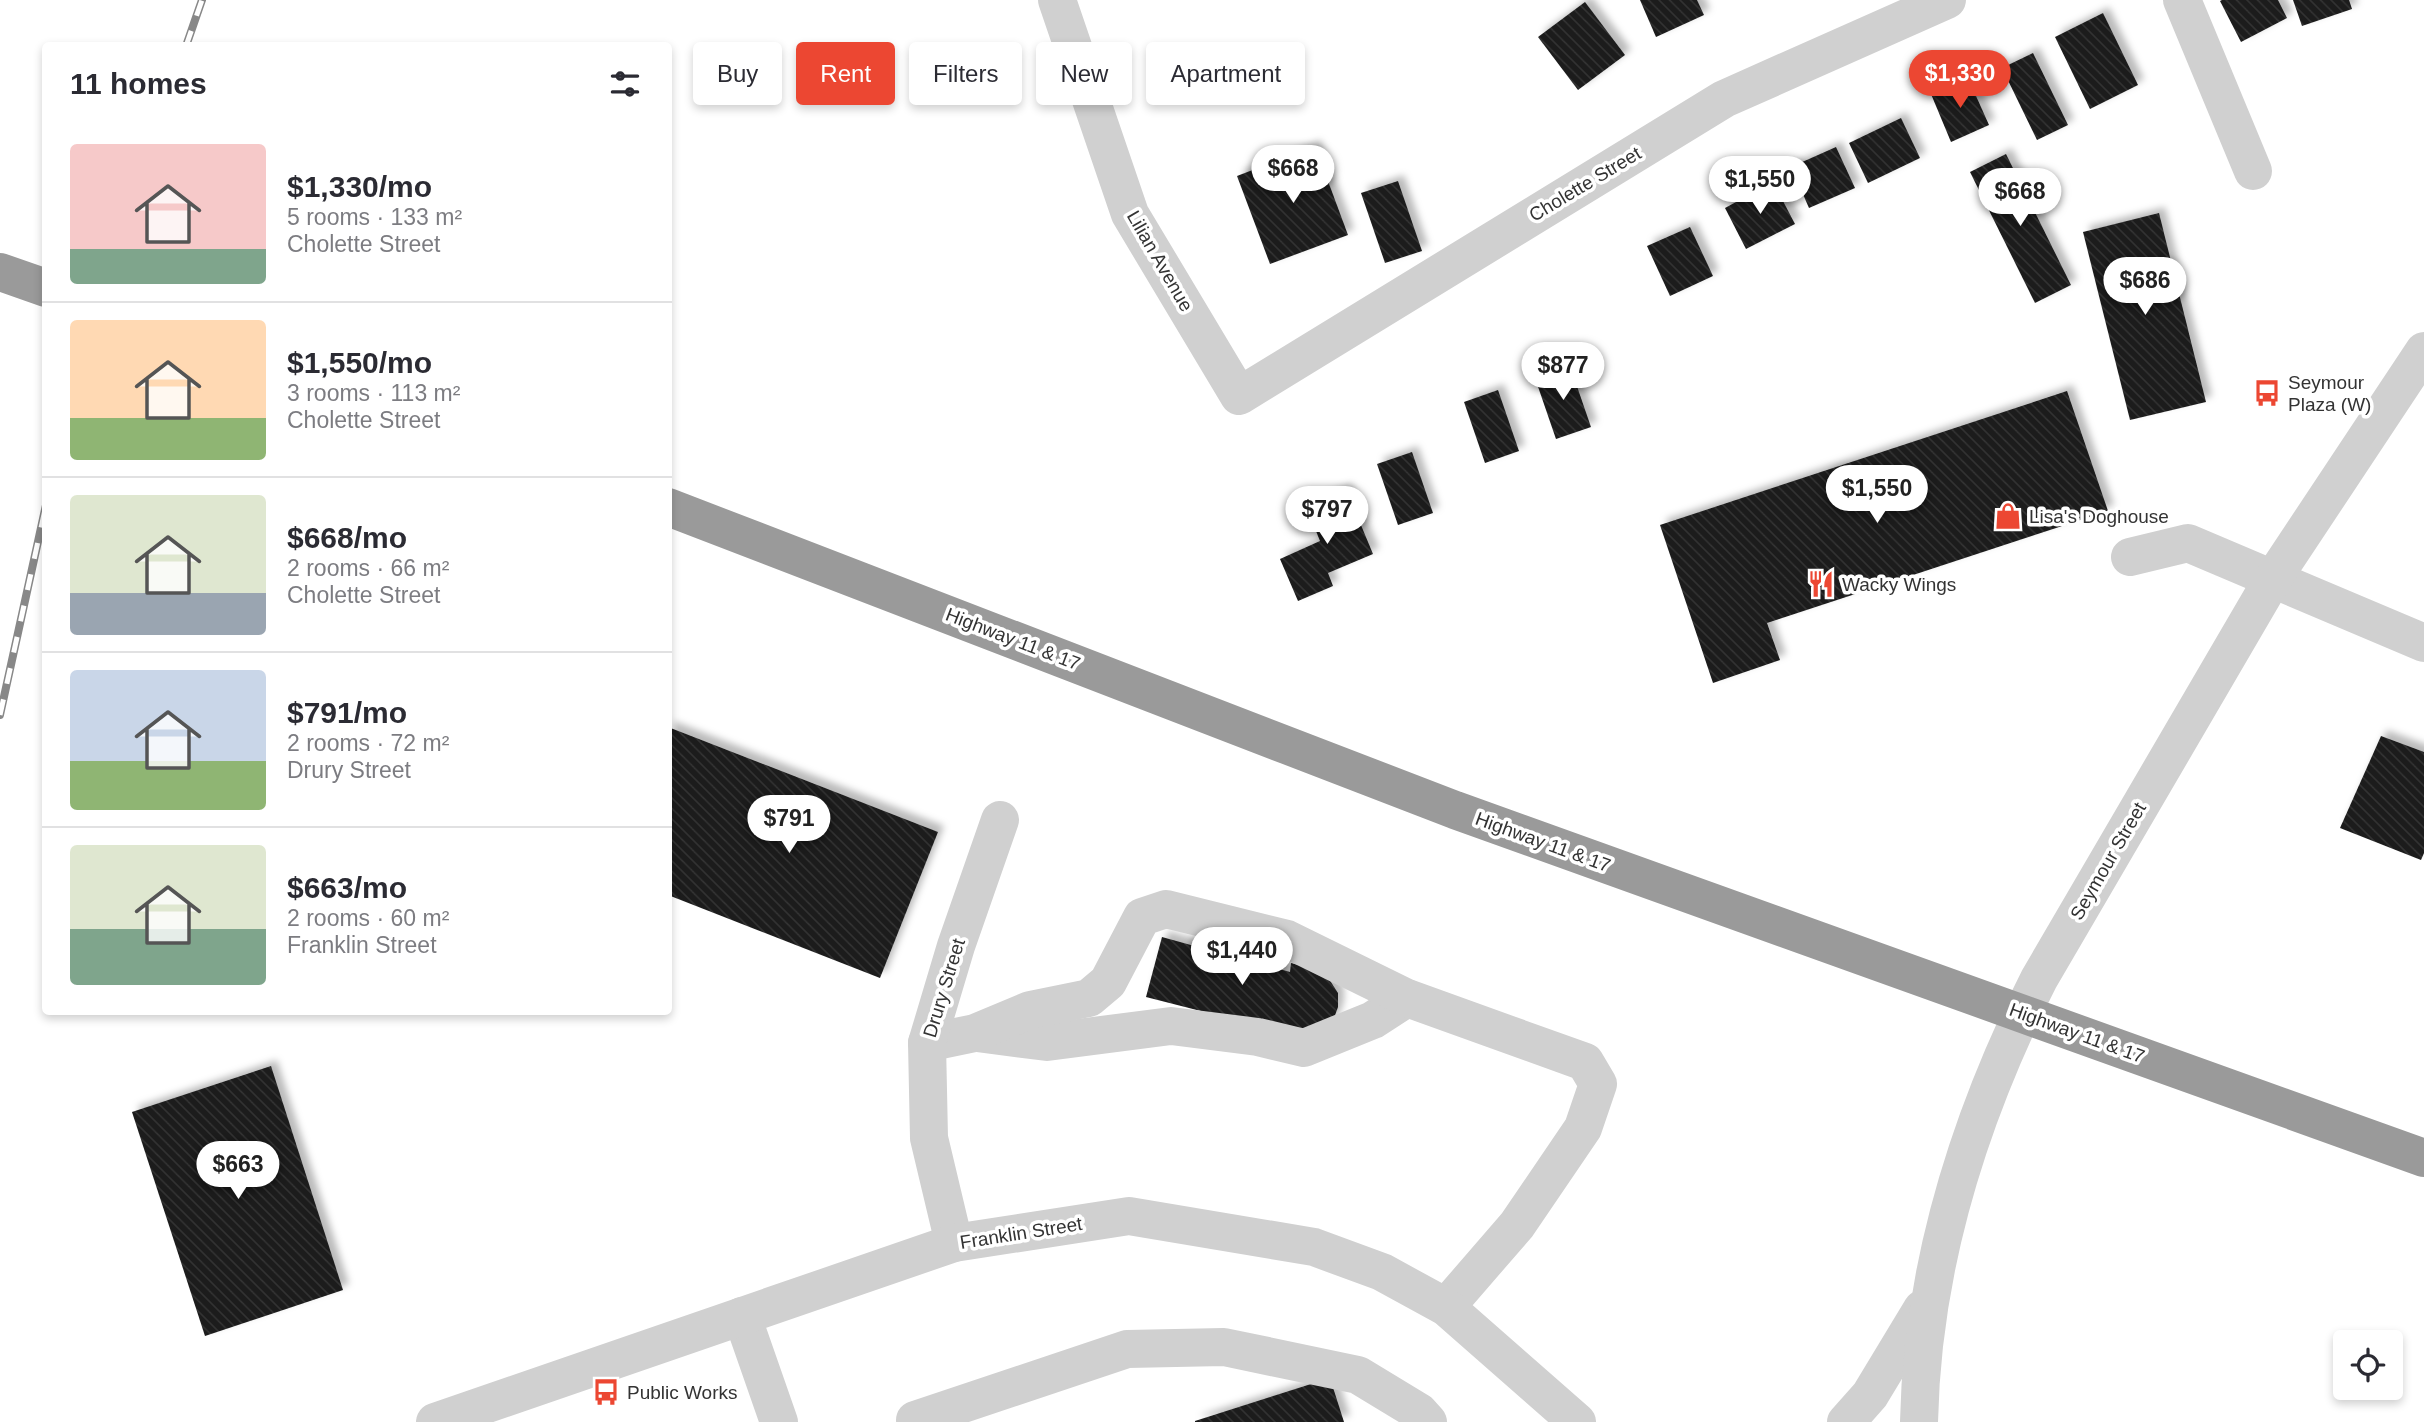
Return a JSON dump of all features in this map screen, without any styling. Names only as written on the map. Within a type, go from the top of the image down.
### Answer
[{"type":"highway","points":[[0,272],[42,287]]},
{"type":"highway","name":"Highway 11 & 17","points":[[672,509],[1455,810],[2424,1158]]},
{"type":"street","name":"Lilian Avenue","points":[[1056,0],[1130,214],[1239,396]]},
{"type":"street","name":"Cholette Street","points":[[1239,396],[1724,99],[1947,0]]},
{"type":"street","points":[[2182,0],[2253,171]]},
{"type":"street","name":"Seymour Street","points":[[1919,1422],[1920,1371],[1929,1298],[1943,1231],[1980,1111],[2022,1013],[2039,979],[2272,580],[2424,351]]},
{"type":"street","points":[[2130,557],[2188,543],[2424,643]]},
{"type":"street","name":"Drury Street","points":[[954,1243],[929,1138],[927,1042],[956,946],[1000,820]]},
{"type":"street","points":[[927,1042],[975,1033],[1030,1010],[1089,998],[1108,982],[1142,917],[1166,909],[1287,939],[1406,998],[1585,1062],[1598,1084],[1583,1128],[1517,1225],[1446,1307]]},
{"type":"street","points":[[975,1033],[1046,1042],[1171,1026],[1258,1037],[1304,1048],[1373,1020],[1406,998]]},
{"type":"street","name":"Franklin Street","points":[[435,1422],[954,1243],[1129,1216],[1314,1247],[1382,1272],[1446,1307],[1577,1422]]},
{"type":"street","points":[[1846,1422],[1870,1395],[1929,1298]]},
{"type":"street","points":[[743,1316],[779,1422]]},
{"type":"street","points":[[916,1422],[1127,1349],[1224,1347],[1358,1375],[1419,1412],[1428,1422]]},
{"type":"building","points":[[1640,0],[1697,0],[1704,15],[1656,37]]},
{"type":"building","points":[[2278,0],[2287,18],[2241,42],[2220,1]]},
{"type":"building","points":[[2293,0],[2349,0],[2352,9],[2302,26]]},
{"type":"building","points":[[1585,2],[1625,55],[1578,90],[1538,37]]},
{"type":"building","points":[[2103,13],[2138,85],[2090,109],[2055,37]]},
{"type":"building","points":[[2033,53],[2068,125],[2037,140],[2002,68]]},
{"type":"building","points":[[1968,78],[1989,125],[1951,142],[1931,94]]},
{"type":"building","points":[[1901,118],[1920,158],[1868,183],[1849,143]]},
{"type":"building","points":[[1315,146],[1348,235],[1270,264],[1237,176]]},
{"type":"building","points":[[1836,147],[1855,188],[1809,208],[1791,167]]},
{"type":"building","points":[[2006,154],[2071,285],[2035,303],[1970,172]]},
{"type":"building","points":[[1398,181],[1422,251],[1385,263],[1361,193]]},
{"type":"building","points":[[1773,182],[1795,224],[1746,249],[1725,208]]},
{"type":"building","points":[[2159,213],[2206,402],[2130,420],[2083,232]]},
{"type":"building","points":[[1690,227],[1713,276],[1670,296],[1647,246]]},
{"type":"building","points":[[1570,366],[1591,427],[1556,439],[1535,378]]},
{"type":"building","points":[[1498,390],[1519,451],[1485,463],[1464,402]]},
{"type":"building","points":[[2067,391],[2108,511],[1767,623],[1780,660],[1713,683],[1660,525]]},
{"type":"building","points":[[1412,452],[1433,513],[1398,525],[1377,464]]},
{"type":"building","points":[[1346,489],[1373,554],[1328,573],[1333,586],[1298,601],[1280,559],[1320,541],[1306,506]]},
{"type":"building","points":[[672,729],[938,832],[880,978],[672,897]]},
{"type":"building","points":[[2381,736],[2424,752],[2424,853],[2421,860],[2340,828]]},
{"type":"building","points":[[1162,937],[1198,947],[1199,938],[1253,952],[1251,961],[1290,972],[1291,963],[1313,969],[1329,979],[1338,993],[1338,1007],[1333,1021],[1303,1037],[1146,997]]},
{"type":"building","points":[[271,1066],[343,1290],[205,1336],[132,1112]]},
{"type":"building","points":[[1330,1378],[1344,1422],[1195,1422],[1195,1421]]},
{"type":"railway","points":[[187,42],[202,0]]},
{"type":"railway","points":[[0,715],[42,523]]},
{"type":"place","name":"Seymour Plaza (W)","points":[[2267,393]]},
{"type":"place","name":"Lisa's Doghouse","points":[[2008,516]]},
{"type":"place","name":"Wacky Wings","points":[[1821,584]]},
{"type":"place","name":"Public Works","points":[[606,1392]]}]
